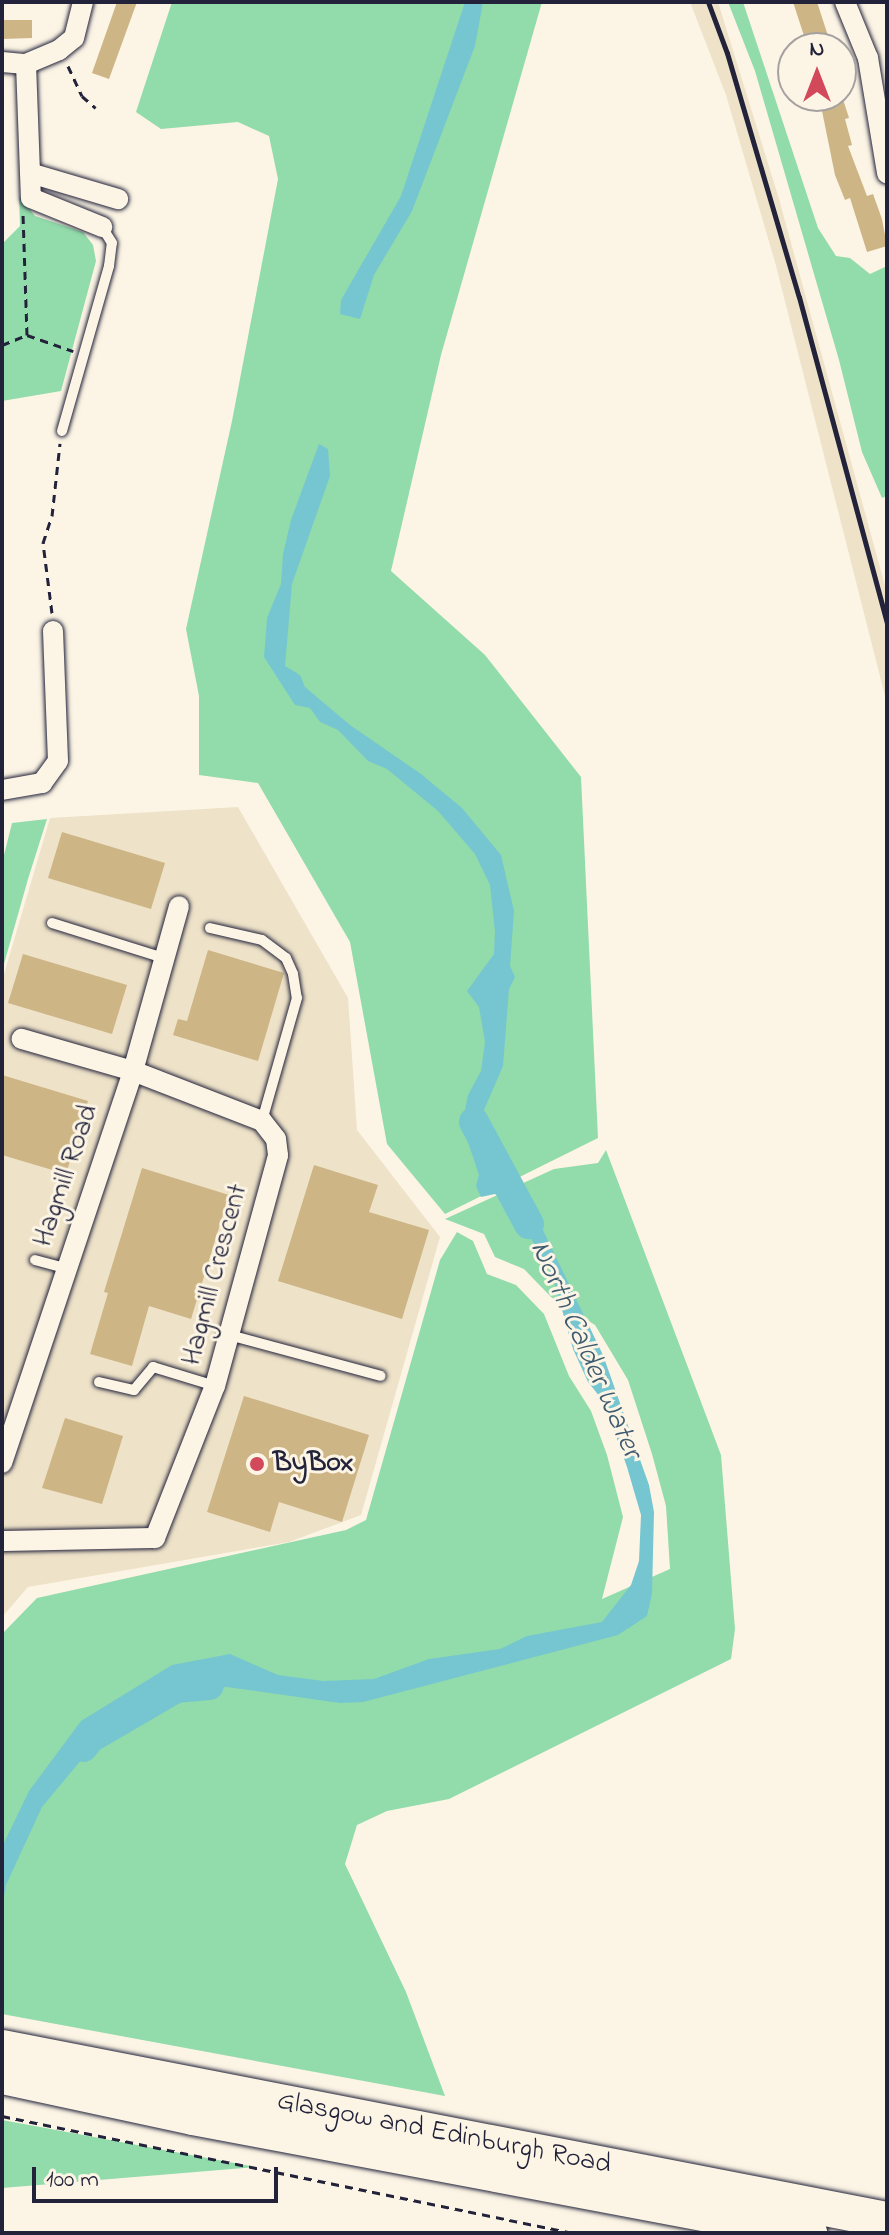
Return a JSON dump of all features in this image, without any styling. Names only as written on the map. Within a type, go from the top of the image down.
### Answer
[{"type":"highway","name":"Glasgow and Edinburgh Road","points":[[2,2048],[887,2220]]},
{"type":"highway","name":"Glasgow and Edinburgh Road","points":[[2,2076],[193,2117],[809,2233]]},
{"type":"street","points":[[2,62],[26,64],[59,50],[74,38],[83,2]]},
{"type":"street","points":[[845,2],[868,58],[887,173]]},
{"type":"street","points":[[26,64],[31,198],[102,227]]},
{"type":"street","points":[[30,173],[118,199]]},
{"type":"street","points":[[2,790],[42,783],[58,761],[53,631]]},
{"type":"street","name":"Hagmill Road","points":[[2,1463],[8,1418],[65,1268],[133,1071],[179,906]]},
{"type":"street","points":[[22,1039],[133,1071],[262,1121]]},
{"type":"street","name":"Hagmill Crescent","points":[[2,1541],[155,1538],[215,1386],[278,1155],[276,1139],[262,1121]]},
{"type":"lane","points":[[62,431],[87,348],[112,243],[102,227]]},
{"type":"lane","points":[[52,923],[164,958]]},
{"type":"lane","points":[[210,928],[262,940],[286,958],[293,974],[297,998],[262,1121]]},
{"type":"lane","points":[[35,1260],[65,1268]]},
{"type":"lane","points":[[229,1335],[381,1376]]},
{"type":"lane","points":[[99,1382],[134,1390],[153,1367],[215,1386]]},
{"type":"path","points":[[66,58],[70,77],[82,96],[96,108]]},
{"type":"path","points":[[27,335],[23,201],[31,198]]},
{"type":"path","points":[[2,345],[27,335],[73,352],[87,348]]},
{"type":"path","points":[[53,631],[43,543],[52,516],[62,431]]},
{"type":"path","points":[[2,2116],[573,2233]]},
{"type":"shaded area","points":[[690,2],[718,2],[779,199],[887,593],[887,704],[775,262],[726,95]]},
{"type":"shaded area","points":[[238,807],[348,998],[357,1130],[440,1237],[361,1515],[289,1542],[28,1587],[2,1617],[2,981],[50,818]]},
{"type":"green space","points":[[172,2],[542,2],[441,355],[391,571],[485,655],[581,777],[598,1138],[445,1214],[387,1144],[350,942],[258,783],[199,775],[199,696],[186,629],[232,421],[278,179],[269,136],[238,122],[161,129],[136,112]]},
{"type":"green space","points":[[728,2],[743,2],[818,228],[836,256],[850,258],[870,274],[887,266],[887,496],[882,498],[862,452],[839,360],[755,71]]},
{"type":"green space","points":[[19,196],[35,216],[83,232],[93,245],[96,261],[61,391],[2,401],[2,244],[20,226]]},
{"type":"green space","points":[[47,819],[2,971],[2,863],[12,823]]},
{"type":"green space","points":[[606,1150],[721,1455],[735,1629],[731,1659],[449,1799],[387,1811],[357,1825],[345,1864],[406,1992],[445,2096],[2,2014],[2,1634],[37,1598],[346,1530],[366,1520],[440,1260],[457,1232],[473,1241],[487,1274],[516,1285],[544,1314],[569,1376],[591,1411],[607,1455],[623,1517],[602,1599],[670,1569],[666,1506],[652,1454],[628,1380],[595,1325],[551,1297],[524,1269],[495,1257],[484,1234],[445,1219],[554,1169],[598,1163]]},
{"type":"green space","points":[[2,2120],[256,2167],[2,2188]]},
{"type":"water","points":[[465,2],[483,2],[475,46],[412,211],[374,275],[360,319],[340,314],[341,300],[401,196]]},
{"type":"water","points":[[319,444],[328,449],[330,476],[292,584],[285,666],[300,675],[305,687],[350,725],[421,774],[462,808],[501,855],[514,911],[510,966],[515,977],[509,989],[503,1066],[484,1110],[494,1170],[497,1180],[530,1203],[603,1355],[649,1485],[654,1512],[652,1594],[647,1616],[618,1635],[363,1702],[340,1703],[227,1687],[152,1693],[97,1741],[42,1807],[6,1885],[2,1908],[2,1847],[29,1791],[81,1721],[172,1665],[230,1654],[278,1675],[323,1681],[374,1679],[429,1659],[500,1649],[527,1636],[602,1622],[631,1585],[639,1561],[641,1515],[627,1467],[604,1402],[588,1382],[573,1349],[552,1274],[510,1203],[495,1194],[481,1197],[476,1186],[479,1175],[465,1133],[464,1115],[468,1095],[481,1071],[485,1042],[479,1007],[467,991],[494,954],[490,885],[475,854],[438,811],[387,769],[368,761],[338,730],[320,722],[310,708],[295,705],[264,657],[267,618],[281,584],[283,554],[291,520]]},
{"type":"building","points":[[117,2],[137,2],[109,79],[92,73]]},
{"type":"building","points":[[793,2],[817,2],[827,32],[803,32]]},
{"type":"building","points":[[2,20],[32,20],[32,38],[2,39]]},
{"type":"building","points":[[822,112],[847,112],[849,118],[845,119],[852,145],[848,146],[867,196],[873,194],[887,246],[867,252],[850,198],[845,200],[835,175]]},
{"type":"building","points":[[62,832],[165,863],[151,909],[48,878]]},
{"type":"building","points":[[208,950],[284,973],[258,1061],[173,1035],[178,1019],[187,1021]]},
{"type":"building","points":[[23,954],[127,985],[112,1034],[8,1003]]},
{"type":"building","points":[[2,1075],[88,1101],[66,1174],[2,1155]]},
{"type":"building","points":[[314,1165],[378,1185],[369,1212],[429,1230],[402,1319],[278,1281]]},
{"type":"building","points":[[142,1168],[229,1195],[191,1319],[149,1306],[132,1366],[90,1354],[108,1293],[104,1292]]},
{"type":"building","points":[[244,1396],[369,1435],[342,1522],[279,1502],[270,1532],[207,1512]]},
{"type":"building","points":[[65,1418],[123,1436],[102,1504],[42,1488]]},
{"type":"waterway","name":"North Calder Water","points":[[474,1122],[529,1224]]},
{"type":"waterway","name":"North Calder Water","points":[[83,1747],[90,1738],[176,1688],[209,1685]]},
{"type":"railway","points":[[708,2],[727,53],[799,297],[887,624]]},
{"type":"place","name":"ByBox","points":[[257,1464]]}]
